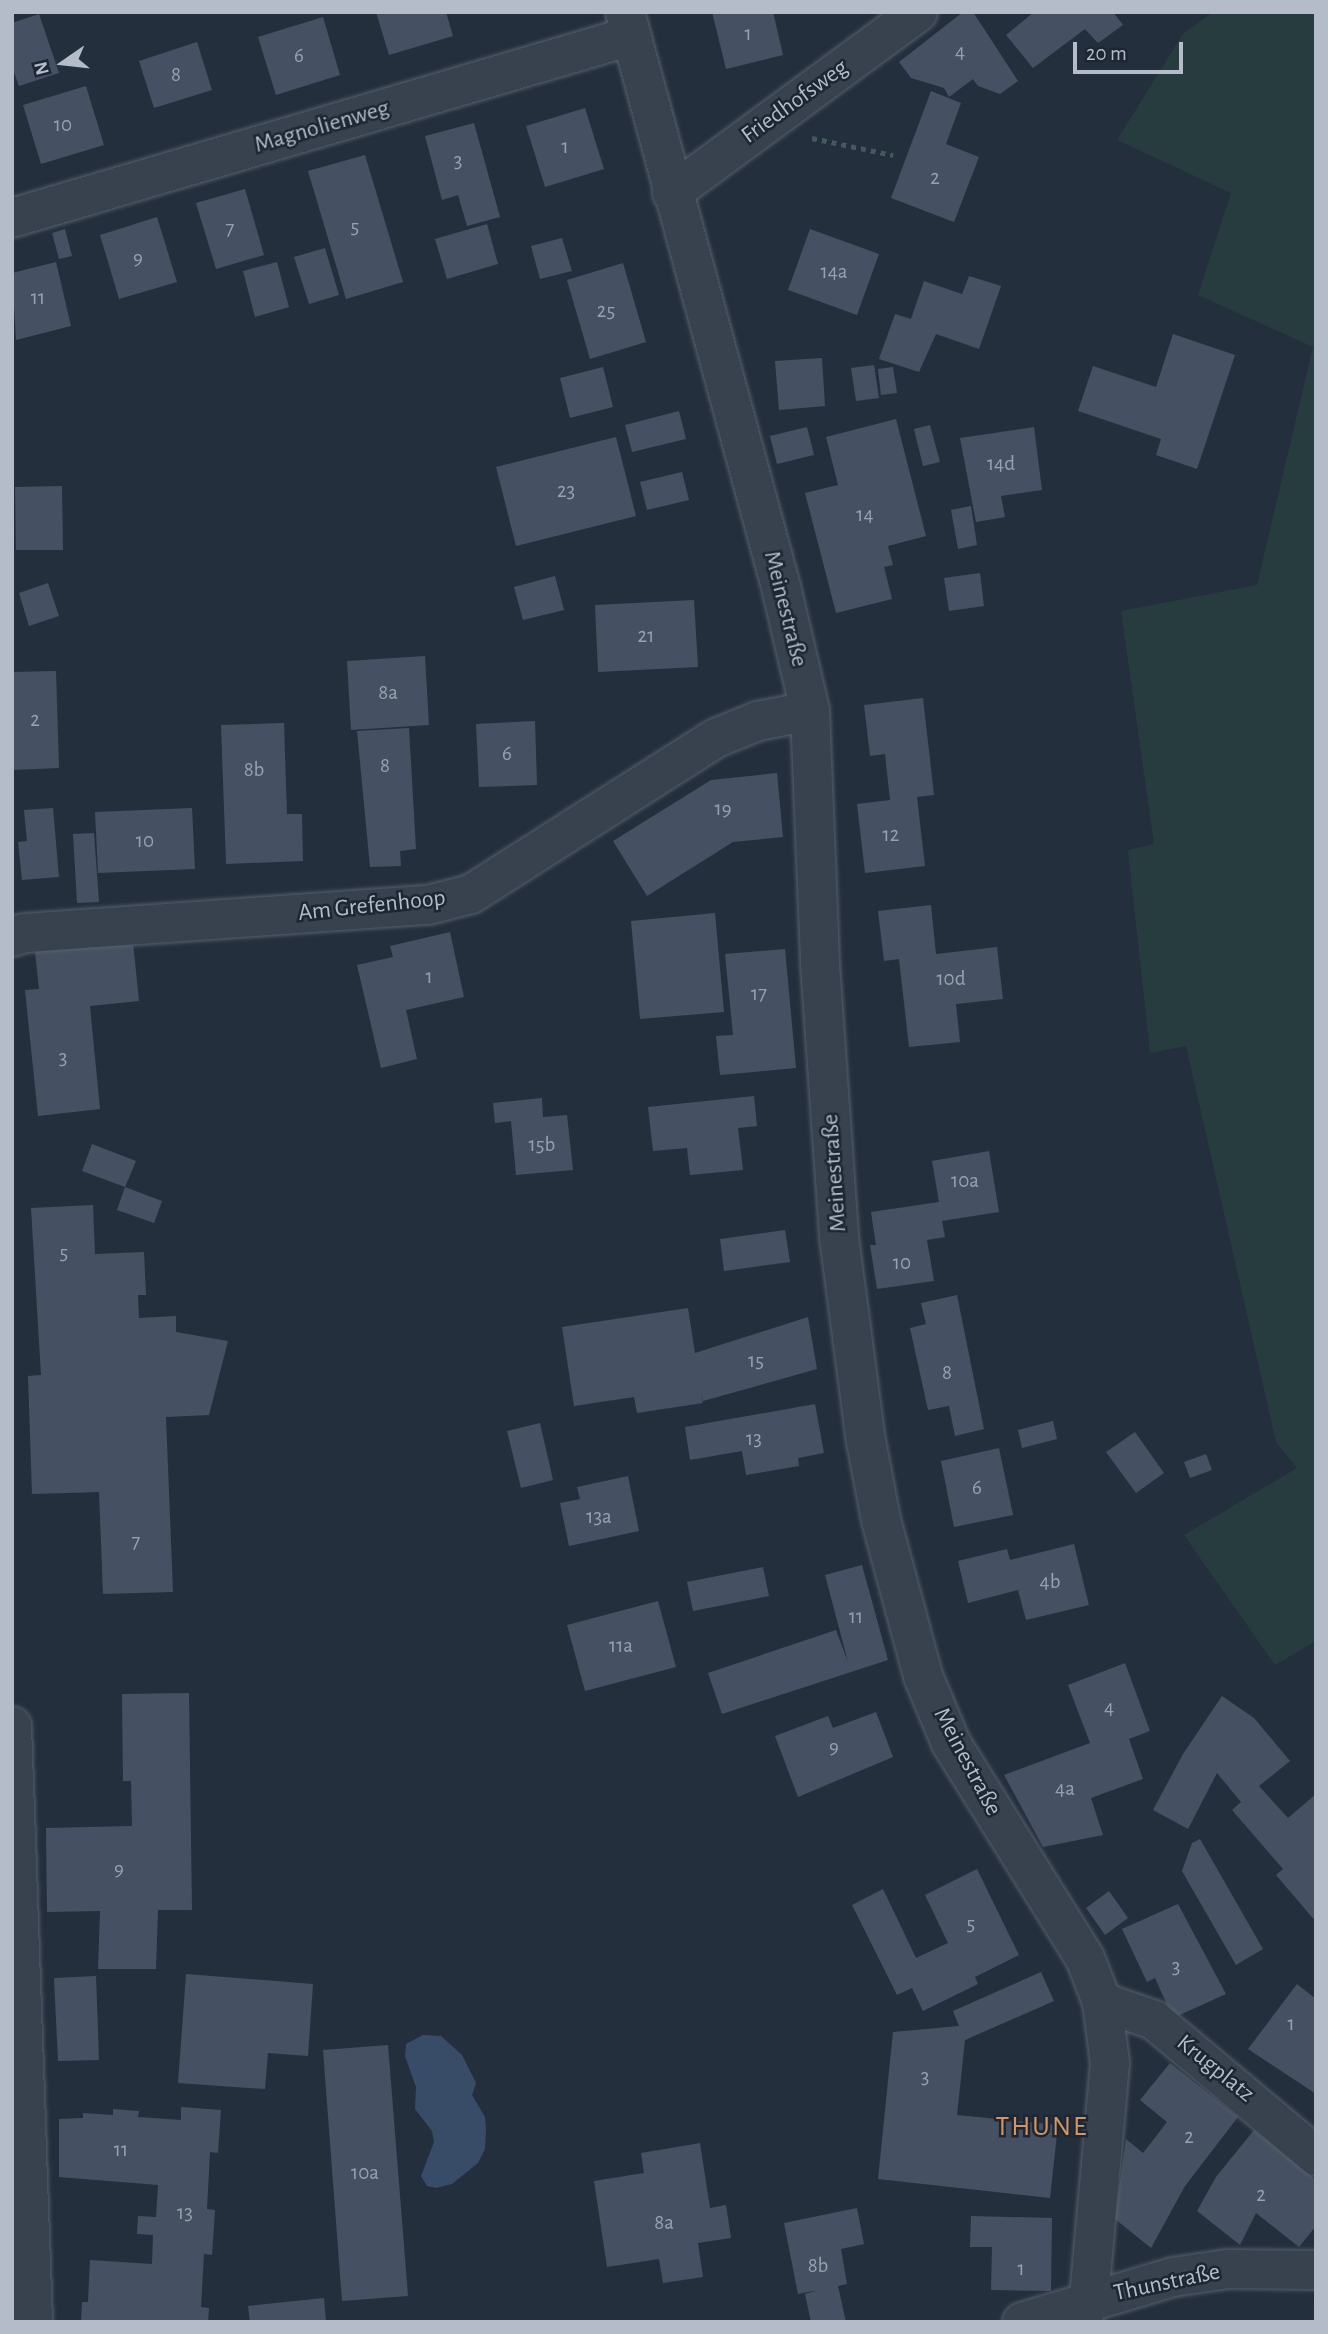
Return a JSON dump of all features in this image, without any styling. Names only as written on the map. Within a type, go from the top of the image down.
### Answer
[{"type":"street","name":"Friedhofsweg","points":[[672,193],[918,12]]},
{"type":"street","name":"Meinestraße","points":[[628,24],[781,587],[810,711],[820,964],[839,1237],[862,1417],[881,1520],[923,1676],[951,1743],[1085,1958],[1102,2002],[1110,2063],[1085,2311]]},
{"type":"street","name":"Magnolienweg","points":[[12,218],[628,24]]},
{"type":"street","name":"Am Grefenhoop","points":[[12,937],[25,933],[428,905],[471,894],[716,737],[758,721],[810,711]]},
{"type":"street","points":[[12,1726],[17,1994],[33,2322]]},
{"type":"street","name":"Krugplatz","points":[[1102,2002],[1154,2020],[1316,2157]]},
{"type":"street","name":"Thunstraße","points":[[1022,2322],[1085,2311],[1173,2277],[1228,2269],[1316,2270]]},
{"type":"path","points":[[764,125],[893,155]]},
{"type":"green space","points":[[1213,12],[1316,12],[1316,1641],[1275,1665],[1184,1535],[1297,1468],[1276,1442],[1186,1046],[1150,1053],[1128,850],[1154,844],[1121,611],[1257,585],[1313,347],[1198,295],[1231,193],[1117,140],[1183,34]]},
{"type":"water","points":[[423,2035],[441,2036],[462,2055],[476,2083],[472,2095],[485,2117],[486,2128],[485,2149],[478,2163],[452,2184],[436,2188],[427,2186],[421,2176],[434,2142],[432,2131],[415,2109],[416,2087],[405,2056],[406,2044]]},
{"type":"building","points":[[376,12],[446,12],[453,36],[389,55]]},
{"type":"building","points":[[712,12],[773,12],[783,55],[726,69]]},
{"type":"building","points":[[963,12],[973,12],[1018,81],[1000,94],[978,86],[973,79],[949,97],[944,88],[911,78],[899,62]]},
{"type":"building","points":[[1034,12],[1113,12],[1123,25],[1098,43],[1085,29],[1033,68],[1006,35]]},
{"type":"building","points":[[39,14],[59,73],[19,86],[12,67],[12,23]]},
{"type":"building","points":[[323,17],[340,75],[276,95],[258,37]]},
{"type":"building","points":[[197,42],[212,90],[154,108],[139,61]]},
{"type":"building","points":[[86,86],[104,145],[41,164],[23,105]]},
{"type":"building","points":[[931,91],[961,103],[946,144],[979,157],[954,222],[891,198]]},
{"type":"building","points":[[585,108],[604,169],[545,187],[526,126]]},
{"type":"building","points":[[474,123],[500,217],[467,226],[458,195],[442,200],[425,136]]},
{"type":"building","points":[[365,155],[403,282],[346,299],[308,171]]},
{"type":"building","points":[[245,189],[264,255],[216,269],[196,203]]},
{"type":"building","points":[[157,217],[177,282],[119,299],[100,235]]},
{"type":"building","points":[[487,224],[498,264],[447,279],[435,239]]},
{"type":"building","points":[[65,229],[72,256],[59,259],[52,233]]},
{"type":"building","points":[[810,229],[879,254],[857,315],[788,290]]},
{"type":"building","points":[[562,238],[572,271],[540,279],[531,246]]},
{"type":"building","points":[[325,248],[339,295],[309,304],[294,257]]},
{"type":"building","points":[[56,262],[71,326],[16,340],[12,273]]},
{"type":"building","points":[[277,262],[289,307],[255,317],[243,271]]},
{"type":"building","points":[[623,263],[646,342],[590,359],[567,280]]},
{"type":"building","points":[[969,276],[1001,286],[979,349],[936,334],[919,372],[879,359],[895,314],[911,319],[924,281],[962,294]]},
{"type":"building","points":[[1173,334],[1235,355],[1197,469],[1156,455],[1161,439],[1078,411],[1093,366],[1156,387]]},
{"type":"building","points":[[822,358],[825,406],[779,410],[775,361]]},
{"type":"building","points":[[874,365],[879,398],[856,401],[851,368]]},
{"type":"building","points":[[603,367],[613,407],[570,418],[560,378]]},
{"type":"building","points":[[893,367],[897,393],[881,395],[878,369]]},
{"type":"building","points":[[679,411],[686,439],[632,452],[625,425]]},
{"type":"building","points":[[896,419],[926,536],[888,546],[893,565],[884,567],[892,599],[836,613],[805,493],[838,485],[826,437]]},
{"type":"building","points":[[930,425],[940,462],[923,466],[914,429]]},
{"type":"building","points":[[807,427],[814,455],[777,464],[770,436]]},
{"type":"building","points":[[1034,427],[1042,490],[1001,496],[1005,517],[976,522],[960,438]]},
{"type":"building","points":[[616,437],[636,516],[516,546],[496,467]]},
{"type":"building","points":[[682,472],[689,500],[647,510],[640,482]]},
{"type":"building","points":[[62,486],[63,550],[16,550],[15,487]]},
{"type":"building","points":[[971,506],[977,545],[958,549],[951,510]]},
{"type":"building","points":[[980,573],[984,606],[949,611],[944,578]]},
{"type":"building","points":[[555,576],[564,610],[523,620],[514,587]]},
{"type":"building","points":[[48,583],[59,616],[29,626],[19,593]]},
{"type":"building","points":[[694,600],[698,667],[598,672],[595,605]]},
{"type":"building","points":[[425,656],[429,725],[351,730],[347,661]]},
{"type":"building","points":[[56,671],[59,768],[12,770],[12,672]]},
{"type":"building","points":[[923,698],[934,795],[917,797],[925,866],[865,873],[857,804],[890,800],[885,754],[870,756],[864,705]]},
{"type":"building","points":[[535,721],[537,785],[479,787],[476,724]]},
{"type":"building","points":[[284,723],[287,814],[302,814],[303,861],[226,864],[221,725]]},
{"type":"building","points":[[409,728],[416,849],[400,851],[401,866],[370,867],[357,731]]},
{"type":"building","points":[[777,773],[783,837],[733,842],[647,896],[613,841],[711,780]]},
{"type":"building","points":[[53,808],[59,877],[22,880],[18,842],[27,841],[24,810]]},
{"type":"building","points":[[192,808],[195,869],[98,873],[95,812]]},
{"type":"building","points":[[94,833],[99,902],[77,903],[73,834]]},
{"type":"building","points":[[931,905],[936,954],[997,947],[1003,999],[956,1004],[960,1042],[909,1047],[899,959],[884,961],[878,911]]},
{"type":"building","points":[[715,913],[724,1012],[640,1019],[631,921]]},
{"type":"building","points":[[450,932],[464,997],[406,1010],[417,1059],[381,1068],[357,965],[393,957],[390,946]]},
{"type":"building","points":[[133,942],[139,1001],[90,1006],[100,1109],[38,1116],[25,990],[39,989],[35,952]]},
{"type":"building","points":[[785,949],[796,1068],[720,1075],[716,1036],[733,1035],[725,954]]},
{"type":"building","points":[[754,1096],[757,1126],[738,1128],[743,1170],[690,1175],[687,1148],[653,1151],[648,1107]]},
{"type":"building","points":[[542,1098],[543,1117],[567,1115],[573,1170],[516,1175],[511,1121],[495,1123],[493,1103]]},
{"type":"building","points":[[92,1144],[136,1161],[125,1187],[82,1171]]},
{"type":"building","points":[[989,1151],[999,1212],[942,1221],[945,1237],[927,1240],[934,1281],[877,1289],[870,1245],[876,1245],[871,1212],[939,1202],[932,1161]]},
{"type":"building","points":[[125,1187],[162,1201],[154,1223],[117,1210]]},
{"type":"building","points":[[93,1205],[95,1254],[144,1252],[146,1295],[138,1295],[139,1318],[176,1316],[176,1332],[228,1341],[209,1415],[166,1417],[173,1592],[103,1594],[99,1492],[32,1494],[28,1376],[41,1375],[31,1208]]},
{"type":"building","points":[[785,1230],[790,1262],[724,1271],[720,1239]]},
{"type":"building","points":[[957,1295],[984,1429],[955,1436],[949,1406],[928,1410],[910,1328],[926,1324],[921,1303]]},
{"type":"building","points":[[688,1308],[695,1353],[808,1317],[817,1369],[703,1401],[701,1392],[703,1403],[637,1413],[634,1397],[574,1406],[562,1327]]},
{"type":"building","points":[[815,1404],[824,1453],[798,1458],[799,1466],[746,1475],[742,1451],[690,1460],[685,1427]]},
{"type":"building","points":[[1053,1421],[1057,1439],[1022,1448],[1018,1430]]},
{"type":"building","points":[[540,1423],[553,1480],[521,1488],[507,1431]]},
{"type":"building","points":[[1135,1432],[1164,1473],[1136,1493],[1106,1452]]},
{"type":"building","points":[[999,1448],[1013,1515],[954,1527],[941,1461]]},
{"type":"building","points":[[1206,1454],[1212,1470],[1190,1478],[1184,1462]]},
{"type":"building","points":[[628,1476],[639,1531],[569,1546],[560,1503],[580,1499],[577,1487]]},
{"type":"building","points":[[1074,1544],[1089,1605],[1026,1620],[1018,1590],[968,1603],[958,1561],[1007,1549],[1010,1560]]},
{"type":"building","points":[[862,1565],[888,1660],[722,1714],[708,1673],[836,1630],[848,1662],[825,1575]]},
{"type":"building","points":[[763,1567],[769,1596],[693,1611],[687,1582]]},
{"type":"building","points":[[658,1601],[676,1667],[585,1691],[567,1625]]},
{"type":"building","points":[[1125,1663],[1150,1731],[1129,1739],[1143,1779],[1091,1798],[1103,1835],[1043,1847],[1004,1775],[1090,1743],[1068,1685]]},
{"type":"building","points":[[189,1693],[192,1910],[158,1910],[156,1969],[98,1969],[100,1911],[47,1912],[46,1828],[132,1826],[131,1781],[123,1781],[122,1694]]},
{"type":"building","points":[[1222,1696],[1254,1718],[1290,1761],[1259,1786],[1288,1818],[1316,1794],[1316,1922],[1276,1875],[1283,1869],[1232,1810],[1241,1802],[1217,1773],[1188,1829],[1153,1810],[1183,1754]]},
{"type":"building","points":[[876,1712],[893,1757],[798,1797],[775,1736],[828,1716],[833,1728]]},
{"type":"building","points":[[1200,1839],[1263,1949],[1236,1965],[1182,1871],[1192,1843]]},
{"type":"building","points":[[977,1869],[1019,1955],[975,1977],[978,1984],[923,2011],[912,1988],[897,1995],[852,1905],[883,1889],[916,1958],[948,1943],[925,1895]]},
{"type":"building","points":[[1109,1891],[1128,1918],[1105,1935],[1086,1908]]},
{"type":"building","points":[[1178,1904],[1226,1994],[1173,2018],[1155,1978],[1147,1982],[1122,1929]]},
{"type":"building","points":[[1041,1972],[1054,2001],[965,2040],[957,2115],[1058,2125],[1050,2198],[878,2179],[893,2032],[959,2026],[953,2011]]},
{"type":"building","points":[[186,1974],[313,1984],[308,2056],[268,2053],[265,2089],[178,2083]]},
{"type":"building","points":[[96,1976],[99,2060],[58,2061],[54,1978]]},
{"type":"building","points":[[1297,1984],[1316,1999],[1316,2094],[1248,2049]]},
{"type":"building","points":[[388,2045],[408,2296],[342,2301],[323,2050]]},
{"type":"building","points":[[1170,2063],[1238,2117],[1185,2186],[1151,2248],[1115,2219],[1126,2139],[1143,2153],[1167,2122],[1140,2100]]},
{"type":"building","points":[[181,2107],[221,2110],[218,2153],[210,2152],[207,2209],[215,2210],[212,2255],[204,2254],[201,2307],[209,2308],[208,2322],[81,2322],[82,2302],[88,2302],[90,2260],[152,2264],[153,2235],[137,2234],[138,2216],[156,2217],[158,2185],[59,2177],[59,2119],[83,2118],[83,2113],[113,2115],[113,2109],[139,2111],[138,2117],[181,2120]]},
{"type":"building","points":[[1254,2130],[1316,2180],[1316,2226],[1299,2247],[1256,2213],[1240,2245],[1197,2211],[1216,2177]]},
{"type":"building","points":[[700,2143],[710,2208],[726,2205],[731,2238],[698,2243],[703,2277],[663,2283],[659,2259],[607,2267],[594,2181],[644,2173],[641,2153]]},
{"type":"building","points":[[857,2208],[864,2244],[841,2249],[847,2284],[838,2286],[846,2322],[811,2322],[805,2294],[818,2290],[798,2294],[784,2223]]},
{"type":"building","points":[[971,2216],[1052,2218],[1051,2291],[991,2290],[992,2247],[970,2247]]},
{"type":"building","points":[[324,2298],[326,2322],[250,2322],[248,2306]]},
{"type":"district","name":"THUNE","points":[[1042,2127]]}]
